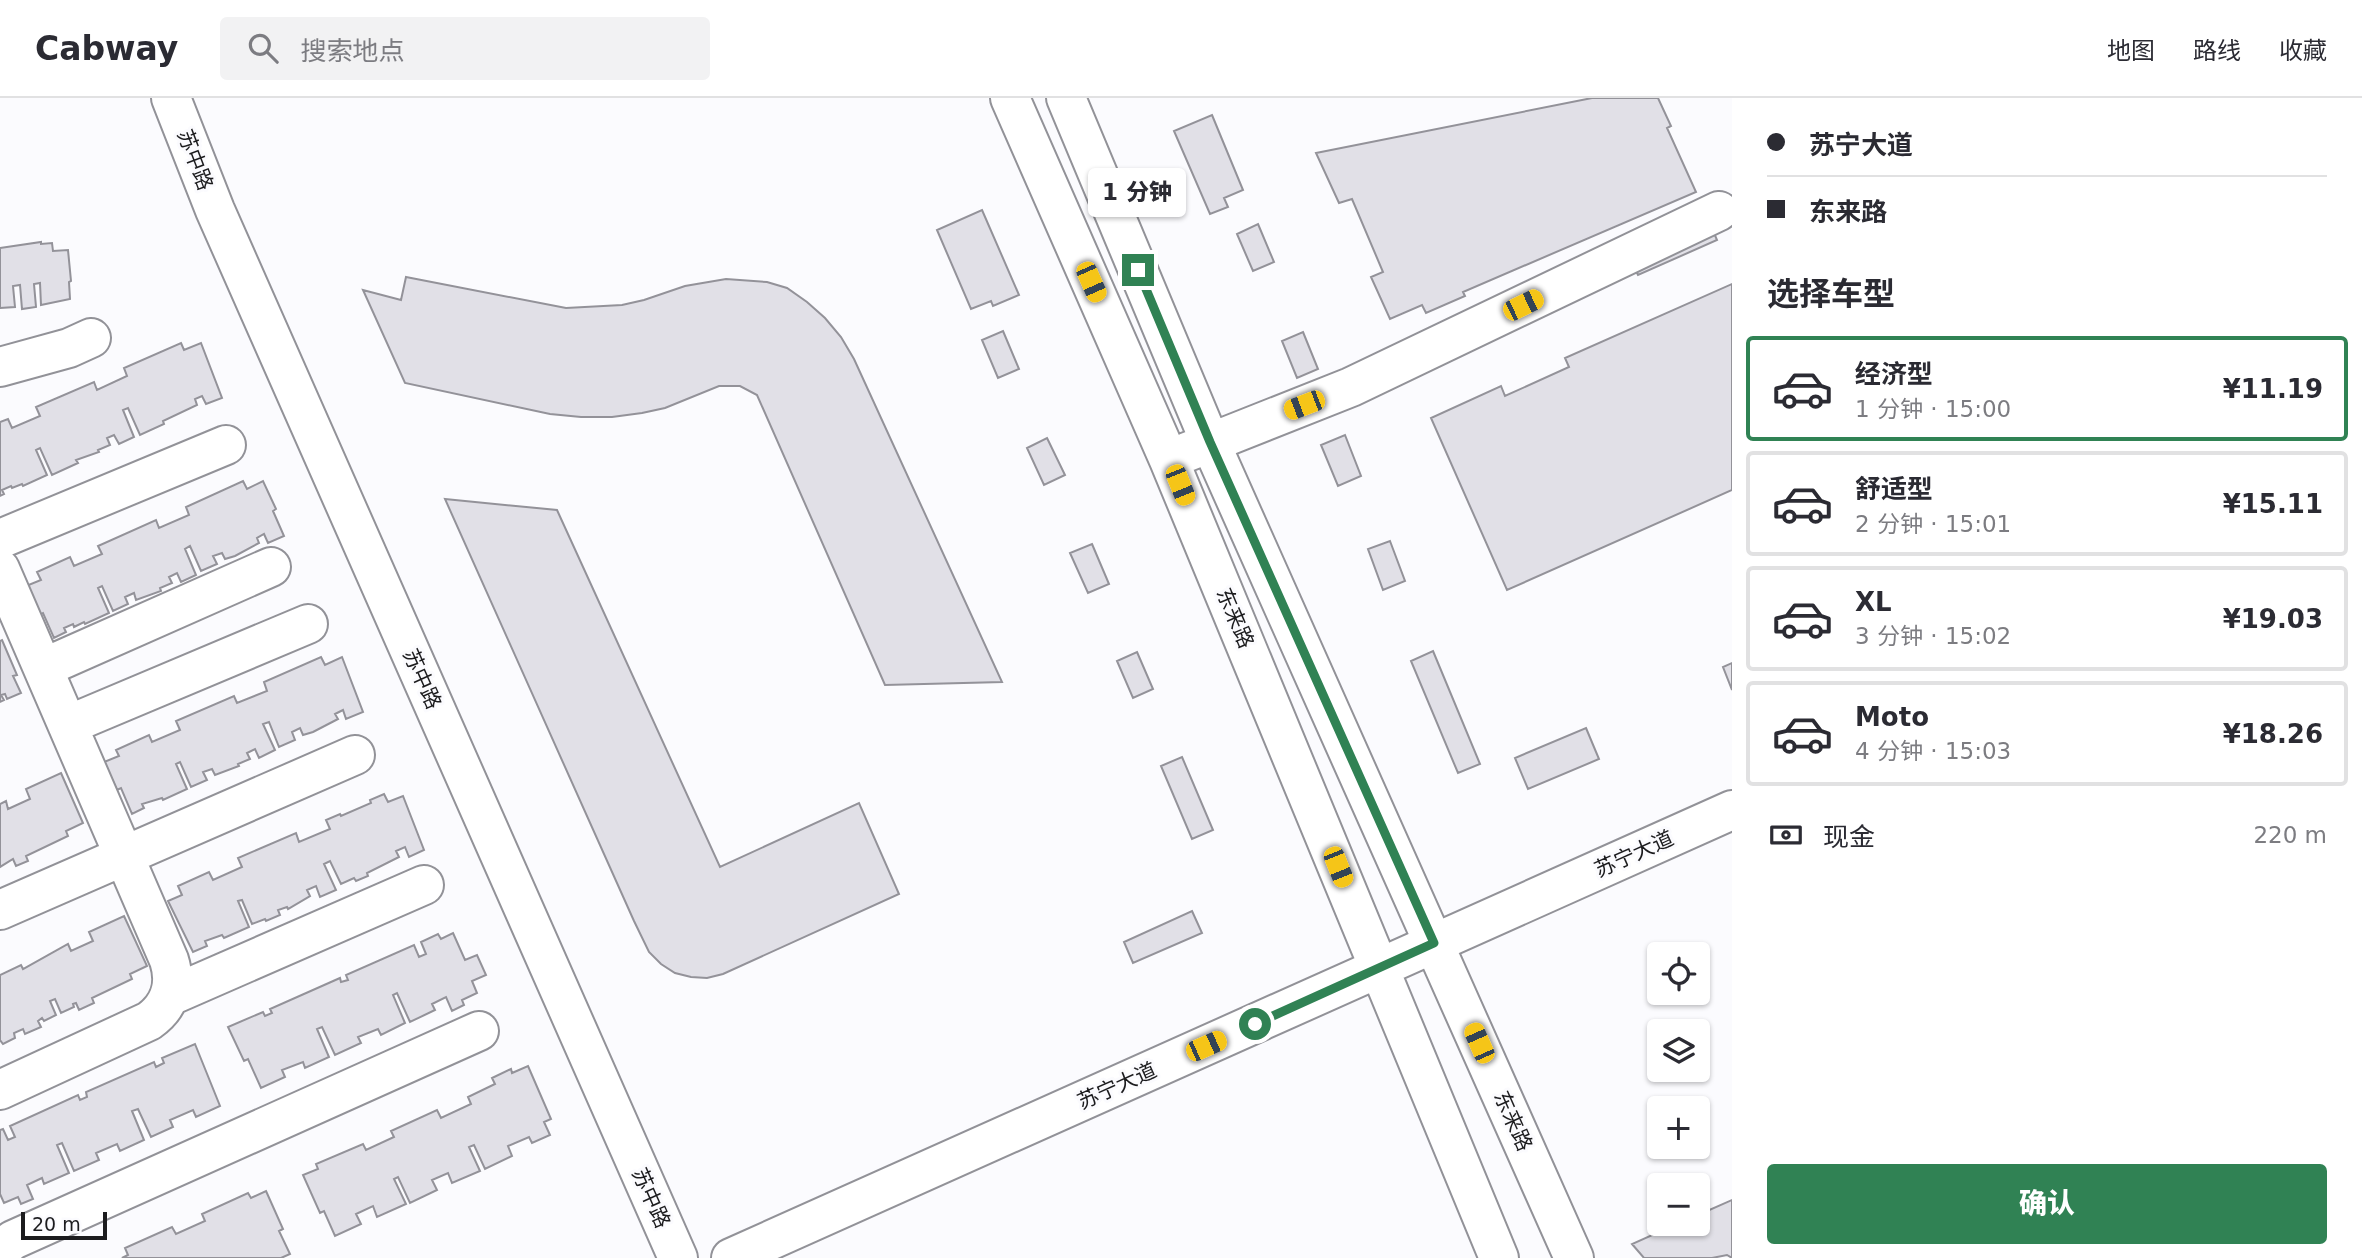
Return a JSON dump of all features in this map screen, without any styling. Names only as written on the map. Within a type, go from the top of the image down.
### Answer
[{"type":"street","name":"苏中路","points":[[171,98],[215,210],[678,1258]]},
{"type":"street","name":"东来路","points":[[1010,98],[1169,460],[1499,1258]]},
{"type":"street","name":"东来路","points":[[1066,98],[1210,442],[1574,1258]]},
{"type":"street","points":[[1169,460],[1351,387],[1719,211]]},
{"type":"street","points":[[0,367],[69,348],[91,338]]},
{"type":"street","points":[[0,539],[226,445]]},
{"type":"street","points":[[43,668],[271,567]]},
{"type":"street","points":[[0,569],[173,971],[170,996],[158,1014],[149,1021],[0,1090]]},
{"type":"street","points":[[68,725],[308,624]]},
{"type":"street","points":[[0,909],[355,755]]},
{"type":"street","name":"苏宁大道","points":[[731,1258],[1732,810]]},
{"type":"street","points":[[170,996],[424,885]]},
{"type":"street","points":[[0,1250],[13,1240],[479,1031]]},
{"type":"building","points":[[1592,98],[1658,98],[1671,126],[1667,128],[1696,192],[1463,292],[1465,296],[1426,313],[1422,305],[1390,319],[1371,277],[1383,272],[1352,199],[1339,203],[1316,153]]},
{"type":"building","points":[[1212,115],[1243,190],[1224,198],[1228,207],[1210,214],[1174,131]]},
{"type":"building","points":[[982,210],[1019,295],[993,306],[991,301],[971,309],[937,230]]},
{"type":"building","points":[[1258,224],[1274,262],[1253,271],[1237,234]]},
{"type":"building","points":[[1711,226],[1717,240],[1638,275],[1631,261]]},
{"type":"building","points":[[52,243],[53,251],[68,250],[70,299],[41,305],[40,283],[34,284],[36,307],[22,309],[20,285],[13,286],[15,307],[0,308],[0,248]]},
{"type":"building","points":[[406,277],[566,308],[622,305],[685,286],[726,279],[767,282],[787,288],[825,318],[854,359],[1002,682],[885,685],[757,395],[740,386],[719,386],[665,408],[612,417],[581,417],[550,414],[405,383],[363,290],[401,300]]},
{"type":"building","points":[[1732,284],[1732,490],[1507,590],[1431,418],[1501,386],[1505,396],[1569,367],[1565,358]]},
{"type":"building","points":[[1003,331],[1019,369],[998,378],[982,340]]},
{"type":"building","points":[[1303,332],[1318,369],[1297,378],[1282,341]]},
{"type":"building","points":[[181,343],[184,350],[201,343],[222,398],[206,404],[202,396],[195,399],[197,405],[140,435],[128,408],[123,410],[134,437],[119,444],[114,435],[107,438],[110,445],[76,460],[78,463],[52,475],[40,448],[36,450],[47,475],[23,486],[11,486],[2,490],[4,494],[0,496],[0,422],[8,419],[12,428],[40,416],[36,407],[94,382],[97,390],[127,376],[124,368]]},
{"type":"building","points":[[1345,435],[1361,476],[1338,486],[1321,445]]},
{"type":"building","points":[[1047,438],[1065,475],[1044,485],[1027,448]]},
{"type":"building","points":[[243,481],[247,489],[263,481],[276,509],[273,511],[284,536],[268,543],[264,534],[257,538],[259,543],[235,556],[225,559],[222,553],[213,556],[217,564],[201,571],[190,546],[185,549],[196,575],[181,582],[177,573],[169,577],[172,583],[160,588],[161,591],[136,600],[134,593],[125,597],[128,604],[113,611],[102,586],[98,588],[109,613],[85,624],[84,622],[74,627],[73,624],[64,628],[66,632],[54,638],[43,613],[39,615],[26,586],[41,580],[37,572],[70,557],[74,566],[102,554],[98,546],[156,520],[159,528],[189,515],[186,507]]},
{"type":"building","points":[[445,499],[557,510],[720,867],[859,803],[899,894],[723,974],[707,978],[691,977],[675,973],[661,964],[649,952],[634,921]]},
{"type":"building","points":[[1390,541],[1405,581],[1383,590],[1368,549]]},
{"type":"building","points":[[1092,544],[1109,584],[1088,593],[1070,553]]},
{"type":"building","points":[[2,640],[17,675],[13,676],[21,693],[7,699],[5,694],[1,695],[4,700],[0,702],[0,641]]},
{"type":"building","points":[[1433,651],[1480,764],[1458,773],[1411,661]]},
{"type":"building","points":[[1137,652],[1153,689],[1133,698],[1117,661]]},
{"type":"building","points":[[321,657],[325,665],[342,657],[363,712],[346,719],[343,710],[335,714],[338,719],[313,732],[303,735],[300,728],[292,732],[295,740],[279,747],[269,722],[263,724],[275,750],[259,758],[255,749],[247,753],[250,759],[238,764],[239,766],[215,775],[212,769],[203,772],[207,780],[191,787],[180,762],[176,764],[187,789],[163,800],[162,798],[142,804],[144,808],[132,814],[121,788],[117,790],[104,762],[119,756],[116,750],[149,735],[152,742],[180,730],[176,721],[234,696],[237,703],[267,691],[264,682]]},
{"type":"building","points":[[1732,663],[1732,690],[1723,667]]},
{"type":"building","points":[[1586,728],[1599,759],[1528,789],[1515,758]]},
{"type":"building","points":[[1182,757],[1213,830],[1192,839],[1161,766]]},
{"type":"building","points":[[61,773],[83,823],[66,831],[68,836],[26,856],[28,861],[16,866],[13,859],[0,867],[0,804],[6,801],[8,809],[30,799],[26,789]]},
{"type":"building","points":[[384,794],[388,802],[403,796],[424,850],[409,857],[405,847],[396,851],[399,857],[367,873],[368,876],[341,884],[330,861],[324,864],[336,890],[320,897],[316,886],[307,890],[310,896],[288,909],[278,910],[280,915],[266,921],[265,919],[252,924],[242,900],[238,901],[249,927],[224,938],[222,935],[205,941],[207,946],[193,952],[168,901],[182,895],[178,886],[209,872],[213,880],[242,867],[238,858],[296,833],[299,842],[330,829],[326,820],[371,803],[370,800]]},
{"type":"building","points":[[1192,911],[1202,933],[1133,963],[1124,942]]},
{"type":"building","points":[[124,916],[147,966],[130,974],[132,979],[92,998],[94,1003],[79,1010],[76,1003],[73,1004],[74,1007],[61,1013],[55,999],[50,1001],[56,1015],[44,1021],[42,1018],[38,1021],[41,1027],[25,1034],[23,1029],[14,1033],[15,1038],[3,1044],[0,1040],[0,975],[21,965],[23,969],[68,944],[71,951],[93,941],[89,932]]},
{"type":"building","points":[[453,933],[465,960],[477,955],[486,975],[472,981],[477,993],[462,1000],[464,1005],[452,1011],[446,997],[432,1004],[435,1010],[410,1022],[397,993],[393,995],[405,1023],[381,1035],[378,1029],[358,1037],[361,1043],[335,1055],[322,1027],[317,1029],[329,1057],[305,1068],[303,1062],[282,1070],[285,1077],[261,1088],[248,1059],[244,1061],[228,1027],[263,1012],[265,1016],[272,1013],[270,1009],[340,978],[341,982],[348,980],[346,975],[414,945],[419,957],[426,954],[421,942],[438,934],[441,939]]},
{"type":"building","points":[[195,1044],[220,1106],[196,1117],[193,1110],[170,1120],[173,1127],[151,1137],[138,1109],[132,1111],[144,1140],[120,1151],[117,1144],[96,1153],[99,1160],[74,1171],[62,1143],[57,1145],[69,1173],[44,1184],[42,1178],[27,1185],[33,1199],[21,1204],[18,1197],[4,1203],[0,1194],[0,1130],[3,1129],[8,1140],[15,1137],[10,1126],[78,1095],[80,1100],[87,1097],[86,1092],[154,1062],[156,1067],[164,1063],[162,1058]]},
{"type":"building","points":[[528,1066],[551,1119],[544,1122],[550,1135],[532,1143],[529,1137],[508,1146],[512,1156],[485,1169],[474,1145],[469,1147],[480,1171],[452,1183],[448,1173],[432,1180],[437,1190],[410,1203],[398,1177],[394,1179],[406,1204],[377,1217],[373,1206],[356,1214],[361,1224],[335,1236],[324,1211],[320,1213],[303,1175],[318,1169],[316,1164],[363,1144],[366,1150],[394,1137],[391,1131],[437,1110],[441,1118],[471,1104],[468,1097],[495,1084],[492,1078],[511,1069],[512,1073]]},
{"type":"building","points":[[266,1191],[283,1229],[279,1231],[290,1254],[281,1258],[122,1258],[128,1255],[125,1248],[172,1227],[176,1234],[205,1221],[202,1214],[248,1193],[251,1198]]},
{"type":"building","points":[[1732,1200],[1732,1258],[1727,1255],[1712,1258],[1644,1258],[1632,1244],[1650,1236],[1710,1236],[1710,1210]]},
{"type":"route","points":[[1138,270],[1210,442],[1434,943],[1255,1024]]}]
